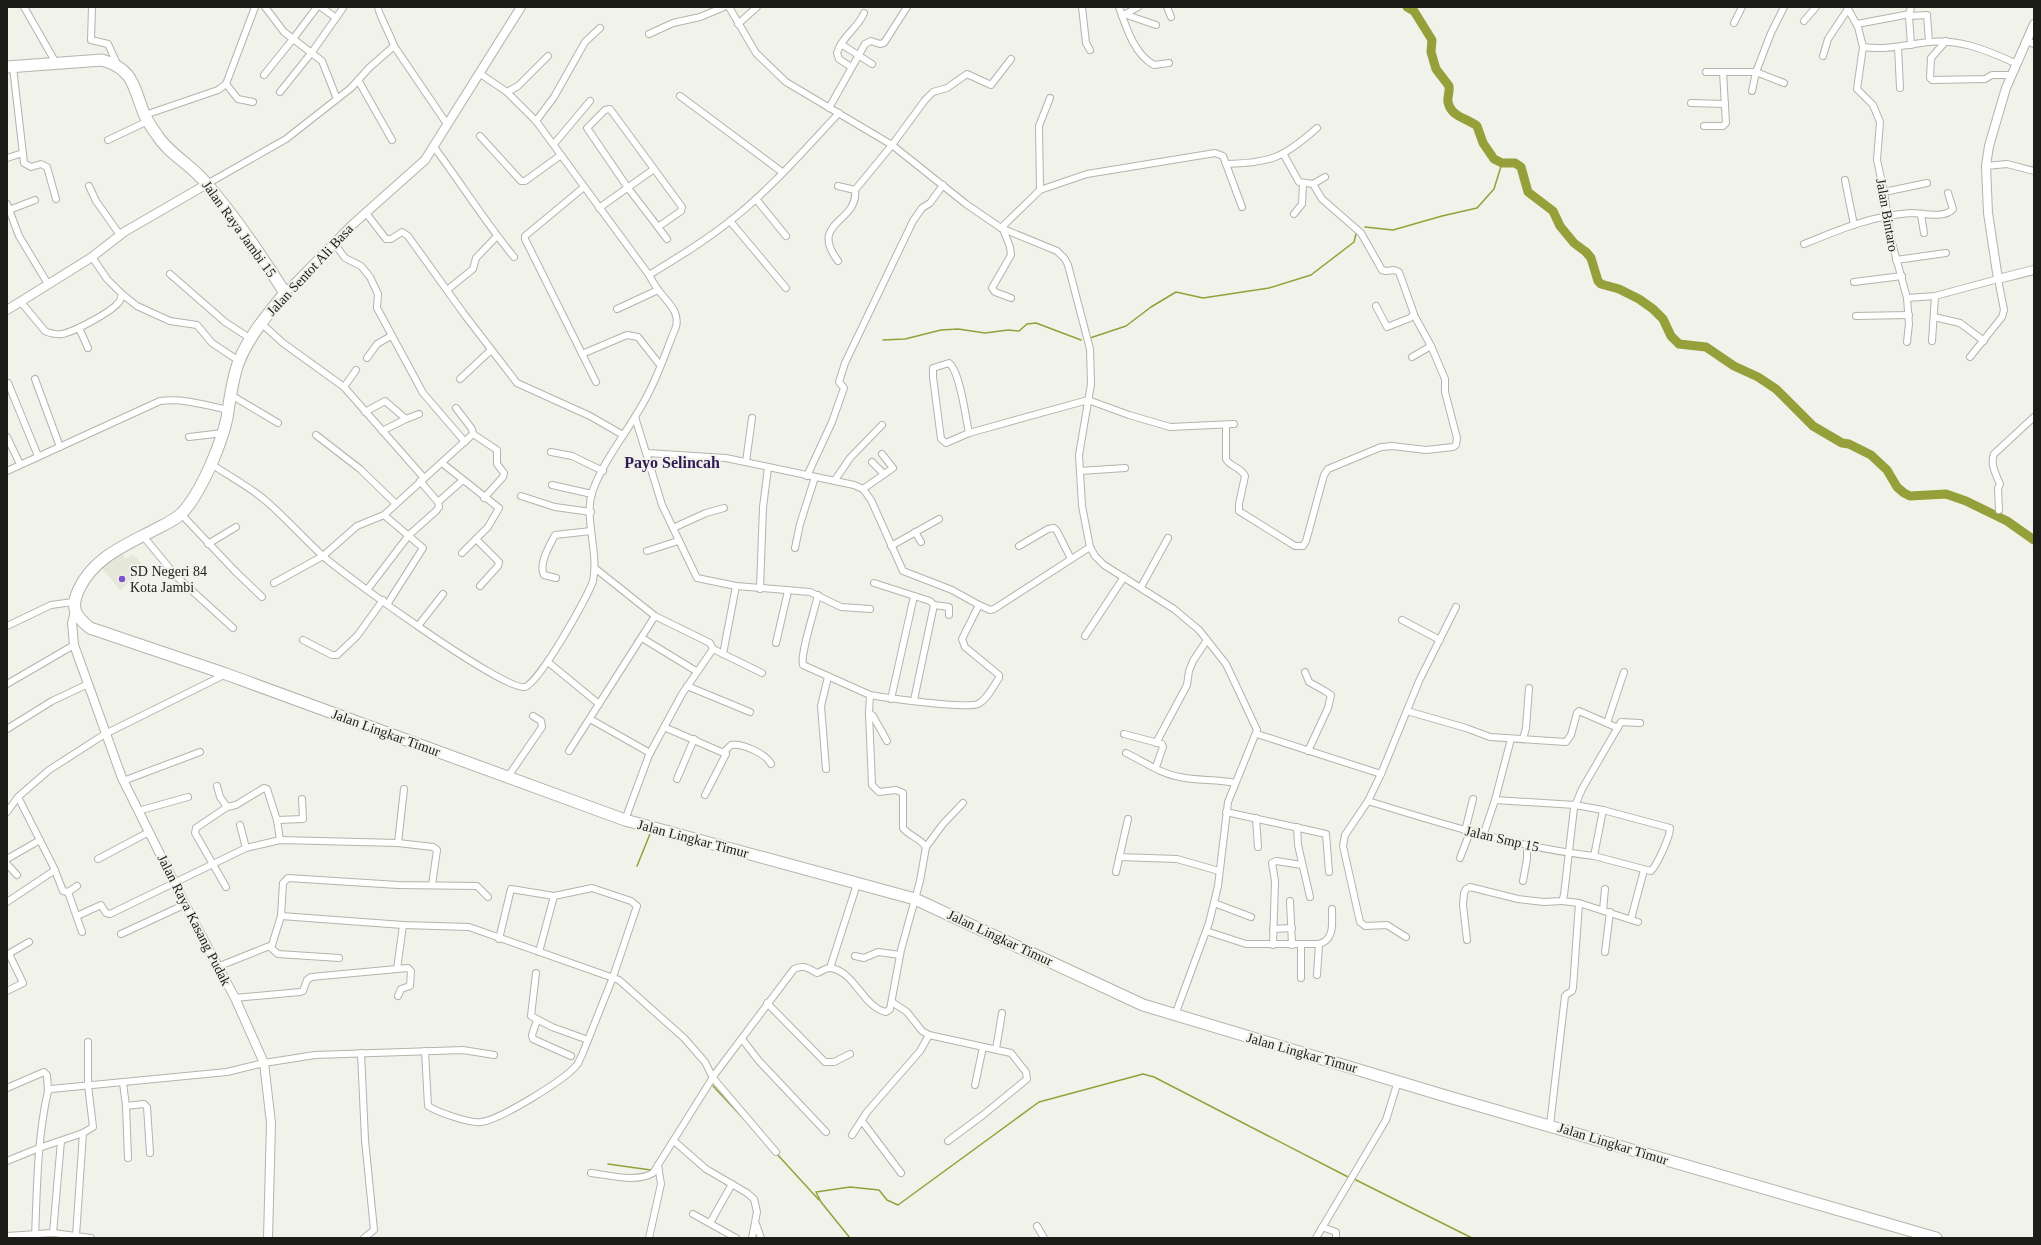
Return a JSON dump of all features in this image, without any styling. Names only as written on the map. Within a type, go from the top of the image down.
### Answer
[{"type":"highway","points":[[10,67],[102,60],[118,66]]},
{"type":"highway","name":"Jalan Raya Jambi 15","points":[[118,66],[125,71],[135,86],[146,118],[159,139],[207,184],[259,253],[285,294]]},
{"type":"highway","name":"Jalan Sentot Ali Basa","points":[[74,607],[81,584],[101,561],[127,543],[181,514],[197,491],[210,464],[222,433],[239,361],[261,323],[285,294]]},
{"type":"highway","name":"Jalan Lingkar Timur","points":[[74,607],[81,621],[90,628],[226,674],[625,820],[915,899],[1133,1001],[1175,1015],[1398,1081],[1936,1238]]},
{"type":"street","points":[[24,7],[56,64]]},
{"type":"street","points":[[92,7],[91,40],[108,44],[118,66]]},
{"type":"street","points":[[108,140],[146,118],[218,90],[226,84],[255,7]]},
{"type":"street","points":[[265,7],[281,29],[293,40],[312,52],[322,61],[337,99]]},
{"type":"street","points":[[264,75],[293,40],[316,7]]},
{"type":"street","points":[[321,7],[336,18]]},
{"type":"street","points":[[378,7],[378,12],[390,33],[394,46],[447,124]]},
{"type":"street","name":"Jalan Sentot Ali Basa","points":[[285,294],[334,243],[425,160],[521,7]]},
{"type":"street","points":[[650,34],[673,23],[700,17],[724,7]]},
{"type":"street","points":[[729,7],[756,53],[786,82],[892,145],[943,185],[1002,228],[1057,252],[1068,265],[1090,349],[1091,384],[1080,455],[1082,506],[1090,547],[1095,556],[1104,565],[1174,609],[1199,630],[1229,669],[1238,693],[1256,725],[1256,734],[1235,783],[1226,812],[1214,903],[1206,932],[1175,1015]]},
{"type":"street","points":[[738,24],[757,7]]},
{"type":"street","points":[[829,108],[851,67],[868,41],[874,41],[880,44],[884,43],[907,7]]},
{"type":"street","points":[[1082,7],[1086,43],[1090,50]]},
{"type":"street","points":[[1119,7],[1126,27],[1142,56],[1154,65],[1169,64]]},
{"type":"street","points":[[1123,15],[1138,7]]},
{"type":"street","points":[[1167,7],[1171,17]]},
{"type":"street","points":[[1734,23],[1742,7]]},
{"type":"street","points":[[1752,91],[1756,72],[1771,33],[1784,7]]},
{"type":"street","points":[[1804,21],[1816,7]]},
{"type":"street","points":[[1911,7],[1909,15],[1911,45]]},
{"type":"street","points":[[1926,7],[1929,42]]},
{"type":"street","points":[[280,92],[312,52],[343,8]]},
{"type":"street","points":[[1823,56],[1828,39],[1847,8],[1856,24],[1863,47],[1875,49],[1946,41],[1975,46],[2016,63]]},
{"type":"street","points":[[851,67],[838,57],[841,44],[860,20],[864,12]]},
{"type":"street","points":[[1856,24],[1909,15],[1926,14]]},
{"type":"street","points":[[1123,15],[1156,25]]},
{"type":"street","points":[[1970,357],[2000,322],[2003,313],[1988,213],[1986,166],[1989,146],[2010,75],[2030,42],[2034,24]]},
{"type":"street","points":[[536,121],[554,97],[585,42],[600,28]]},
{"type":"street","points":[[1946,41],[1931,58],[1930,78],[1932,80],[1985,79],[1992,75],[2010,75]]},
{"type":"street","points":[[841,44],[872,64]]},
{"type":"street","points":[[7,308],[92,257],[120,235],[286,139],[337,99],[394,46]]},
{"type":"street","name":"Jalan Bintaro","points":[[1863,47],[1857,87],[1873,105],[1879,116],[1880,131],[1877,160],[1884,192],[1886,217],[1907,298],[1907,342]]},
{"type":"street","points":[[1898,47],[1900,88]]},
{"type":"street","points":[[507,92],[518,86],[548,56]]},
{"type":"street","points":[[838,261],[830,251],[827,238],[836,223],[853,205],[855,201],[855,190],[892,145],[921,105],[934,92],[947,88],[967,74],[991,84],[1011,59]]},
{"type":"street","points":[[10,67],[24,163],[28,166],[43,164],[47,167],[56,199]]},
{"type":"street","points":[[1706,72],[1756,72],[1784,82]]},
{"type":"street","points":[[1704,126],[1724,126],[1726,123],[1724,104],[1724,72]]},
{"type":"street","points":[[210,464],[266,500],[323,556],[367,590],[480,667],[520,687],[529,685],[548,662],[592,585],[596,569],[591,531],[592,494],[603,471],[649,392],[676,327],[677,318],[672,307],[658,290],[649,275],[536,121],[507,92],[479,73]]},
{"type":"street","points":[[358,80],[392,140]]},
{"type":"street","points":[[226,84],[238,100],[253,102]]},
{"type":"street","points":[[680,96],[782,172]]},
{"type":"street","points":[[1040,190],[1039,126],[1050,98]]},
{"type":"street","points":[[554,144],[590,101]]},
{"type":"street","points":[[1691,103],[1724,104]]},
{"type":"street","points":[[658,227],[681,211],[682,207],[610,109],[605,110],[587,128],[628,188],[667,239]]},
{"type":"street","points":[[649,275],[691,250],[730,221],[756,199],[839,113]]},
{"type":"street","points":[[1226,164],[1255,163],[1284,155],[1317,128]]},
{"type":"street","points":[[480,136],[516,179],[525,182],[561,155]]},
{"type":"street","points":[[434,147],[484,215],[497,236],[514,257]]},
{"type":"street","points":[[7,158],[23,153]]},
{"type":"street","points":[[1002,228],[1040,190],[1087,174],[1211,153],[1221,155],[1226,164],[1242,207]]},
{"type":"street","points":[[1284,155],[1298,181],[1303,184],[1313,184],[1326,177]]},
{"type":"street","points":[[1986,166],[2007,164],[2034,171]]},
{"type":"street","points":[[599,208],[654,169]]},
{"type":"street","points":[[1845,180],[1854,225]]},
{"type":"street","points":[[1884,192],[1927,182]]},
{"type":"street","points":[[1294,214],[1303,202],[1303,184]]},
{"type":"street","points":[[1226,425],[1226,459],[1242,471],[1245,476],[1239,511],[1295,546],[1303,546],[1306,541],[1324,475],[1328,469],[1382,447],[1392,446],[1426,450],[1452,447],[1456,445],[1457,438],[1445,392],[1445,379],[1431,346],[1414,315],[1414,309],[1399,272],[1394,270],[1382,270],[1361,233],[1322,199],[1313,184]]},
{"type":"street","points":[[807,476],[842,394],[844,387],[839,382],[844,363],[913,221],[922,208],[930,203],[943,185]]},
{"type":"street","points":[[89,186],[96,201],[120,235]]},
{"type":"street","points":[[838,186],[855,190]]},
{"type":"street","points":[[584,187],[530,232],[525,239],[596,382]]},
{"type":"street","points":[[1804,244],[1854,225],[1886,217],[1952,211],[1953,207],[1948,193]]},
{"type":"street","points":[[756,199],[786,236]]},
{"type":"street","points":[[35,200],[8,207],[9,218],[48,284]]},
{"type":"street","points":[[366,213],[386,239],[391,239],[402,232],[408,236],[517,384],[590,416],[623,436]]},
{"type":"street","points":[[1921,214],[1924,233]]},
{"type":"street","points":[[730,221],[786,288]]},
{"type":"street","points":[[1002,228],[1010,247],[1010,255],[992,288],[995,292],[1011,298]]},
{"type":"street","points":[[447,290],[472,269],[476,258],[497,236]]},
{"type":"street","points":[[334,243],[345,258],[361,266],[370,278],[378,294],[377,308],[423,393],[465,442]]},
{"type":"street","points":[[1896,260],[1946,253]]},
{"type":"street","points":[[92,257],[107,279],[137,306],[170,321],[197,325],[212,343],[239,361]]},
{"type":"street","points":[[1907,298],[1935,296],[2034,270]]},
{"type":"street","points":[[170,274],[225,322],[251,339]]},
{"type":"street","points":[[1854,282],[1902,276]]},
{"type":"street","points":[[617,309],[658,290]]},
{"type":"street","points":[[20,301],[46,332],[54,332],[60,335],[79,328],[117,304],[122,294]]},
{"type":"street","points":[[1932,341],[1935,296]]},
{"type":"street","points":[[1376,306],[1387,327],[1414,315]]},
{"type":"street","points":[[1856,316],[1908,315]]},
{"type":"street","points":[[1934,317],[1960,324],[1984,341]]},
{"type":"street","points":[[261,323],[283,343],[344,387],[382,431],[438,502],[439,507],[436,511],[409,535],[367,590]]},
{"type":"street","points":[[79,328],[88,348]]},
{"type":"street","points":[[582,354],[627,335],[634,334],[660,365]]},
{"type":"street","points":[[367,358],[377,344],[391,336]]},
{"type":"street","points":[[1412,357],[1431,346]]},
{"type":"street","points":[[460,379],[491,350]]},
{"type":"street","points":[[969,433],[957,376],[952,366],[946,363],[933,368],[942,441],[948,442],[969,433],[1088,400],[1129,415],[1170,427],[1234,424]]},
{"type":"street","points":[[344,387],[356,370]]},
{"type":"street","points":[[35,379],[60,447]]},
{"type":"street","points":[[8,381],[38,456]]},
{"type":"street","points":[[231,395],[278,423]]},
{"type":"street","points":[[7,470],[160,401],[171,400],[228,410]]},
{"type":"street","points":[[365,412],[386,401],[406,419]]},
{"type":"street","points":[[456,408],[472,429],[474,434],[498,450],[497,464],[504,473],[503,477],[484,498]]},
{"type":"street","points":[[382,431],[420,414]]},
{"type":"street","points":[[635,417],[662,504],[696,578],[760,589],[810,592],[841,607],[870,609]]},
{"type":"street","points":[[1998,510],[1998,488],[2000,484],[1995,473],[1992,458],[1994,454],[2034,417]]},
{"type":"street","points":[[746,462],[752,418]]},
{"type":"street","points":[[835,480],[850,458],[882,425]]},
{"type":"street","points":[[188,437],[222,433]]},
{"type":"street","points":[[274,583],[323,556],[353,529],[384,515],[474,434]]},
{"type":"street","points":[[316,435],[360,470],[396,504]]},
{"type":"street","points":[[7,437],[20,464]]},
{"type":"street","points":[[551,452],[572,456],[603,471]]},
{"type":"street","points":[[647,453],[705,456],[746,462],[807,476],[835,480],[862,489],[871,500],[903,571],[952,590],[990,610],[994,609],[1090,547]]},
{"type":"street","points":[[862,489],[893,468],[882,454]]},
{"type":"street","points":[[872,462],[884,474]]},
{"type":"street","points":[[442,463],[484,498],[498,507],[499,510],[488,527],[462,552]]},
{"type":"street","points":[[760,589],[763,507],[768,468]]},
{"type":"street","points":[[1080,471],[1125,468]]},
{"type":"street","points":[[795,548],[800,524],[816,477]]},
{"type":"street","points":[[438,502],[463,480]]},
{"type":"street","points":[[552,485],[592,494]]},
{"type":"street","points":[[521,496],[555,506],[591,512]]},
{"type":"street","points":[[674,528],[706,513],[724,508]]},
{"type":"street","points":[[181,514],[208,544],[262,597]]},
{"type":"street","points":[[303,640],[332,655],[337,655],[357,636],[385,602],[423,548],[384,515]]},
{"type":"street","points":[[891,546],[939,519]]},
{"type":"street","points":[[208,544],[236,527]]},
{"type":"street","points":[[1019,546],[1048,529],[1054,528],[1071,559]]},
{"type":"street","points":[[556,578],[544,575],[542,572],[544,560],[555,535],[591,531]]},
{"type":"street","points":[[915,532],[921,542]]},
{"type":"street","points":[[142,536],[176,576],[232,628]]},
{"type":"street","points":[[1141,587],[1168,538]]},
{"type":"street","points":[[476,539],[499,562],[498,566],[480,586]]},
{"type":"street","points":[[647,551],[678,541]]},
{"type":"street","points":[[596,569],[654,616],[710,643],[712,649],[762,673]]},
{"type":"street","points":[[1085,636],[1124,577]]},
{"type":"street","points":[[874,583],[930,601],[934,605],[946,606],[950,609],[949,614]]},
{"type":"street","points":[[723,654],[736,586]]},
{"type":"street","points":[[776,643],[788,591]]},
{"type":"street","points":[[418,626],[443,594]]},
{"type":"street","points":[[818,595],[802,662],[807,667],[870,695],[891,699],[968,706],[978,704],[982,701],[999,678],[998,672],[968,650],[962,643],[964,633],[979,605]]},
{"type":"street","points":[[891,699],[914,596]]},
{"type":"street","points":[[7,626],[51,605],[74,607]]},
{"type":"street","points":[[914,700],[934,605]]},
{"type":"street","name":"Jalan Raya Kasang Pudak","points":[[74,607],[72,623],[74,645],[123,781],[235,998],[264,1063],[271,1123],[268,1238]]},
{"type":"street","points":[[1406,937],[1387,925],[1365,926],[1359,919],[1343,840],[1368,801],[1381,774],[1419,681],[1456,607]]},
{"type":"street","points":[[569,751],[642,638],[654,616]]},
{"type":"street","points":[[1402,620],[1440,640]]},
{"type":"street","points":[[642,638],[696,671]]},
{"type":"street","points":[[1156,743],[1187,685],[1189,671],[1193,661],[1207,640]]},
{"type":"street","points":[[7,684],[74,645]]},
{"type":"street","points":[[625,820],[650,752],[696,671],[712,649]]},
{"type":"street","points":[[548,662],[599,704]]},
{"type":"street","points":[[1305,672],[1309,682],[1331,695],[1328,708],[1308,751]]},
{"type":"street","points":[[1607,723],[1624,672]]},
{"type":"street","points":[[7,812],[9,803],[18,798],[49,770],[105,734],[226,674]]},
{"type":"street","points":[[826,769],[821,706],[828,677]]},
{"type":"street","points":[[7,729],[52,701],[88,684]]},
{"type":"street","points":[[687,686],[750,712]]},
{"type":"street","points":[[1523,739],[1526,728],[1529,688]]},
{"type":"street","points":[[870,695],[869,713],[872,785],[879,792],[896,790],[903,793],[904,828],[919,839],[926,847]]},
{"type":"street","points":[[1407,711],[1466,728],[1490,737],[1511,739],[1568,742],[1577,713],[1579,711],[1618,728]]},
{"type":"street","points":[[869,713],[873,716],[887,741]]},
{"type":"street","points":[[507,778],[542,726],[541,721],[533,716]]},
{"type":"street","points":[[590,719],[650,752]]},
{"type":"street","points":[[1562,901],[1575,805],[1621,722],[1640,723]]},
{"type":"street","points":[[664,726],[724,752]]},
{"type":"street","points":[[1124,734],[1162,744],[1163,747],[1156,767]]},
{"type":"street","points":[[1256,734],[1381,774]]},
{"type":"street","points":[[677,779],[694,739]]},
{"type":"street","points":[[1483,836],[1511,739]]},
{"type":"street","points":[[724,752],[731,745],[739,745],[764,756],[771,764]]},
{"type":"street","points":[[123,781],[200,752]]},
{"type":"street","points":[[704,795],[726,755],[724,752]]},
{"type":"street","points":[[1126,753],[1180,777],[1209,780],[1219,779],[1235,783]]},
{"type":"street","points":[[217,786],[220,797],[227,807]]},
{"type":"street","points":[[226,887],[195,830],[227,807],[236,805],[264,788],[267,789],[277,820],[280,840]]},
{"type":"street","points":[[398,843],[404,789]]},
{"type":"street","points":[[138,811],[188,797]]},
{"type":"street","points":[[18,798],[55,870],[63,891],[68,892]]},
{"type":"street","points":[[277,820],[303,819],[302,799]]},
{"type":"street","points":[[1460,858],[1473,799]]},
{"type":"street","points":[[1494,800],[1575,805],[1603,810],[1670,828],[1654,867],[1650,871],[1644,870],[1631,919]]},
{"type":"street","name":"Jalan Smp 15","points":[[1368,801],[1483,836],[1568,853],[1594,856],[1644,870]]},
{"type":"street","points":[[830,968],[848,978],[881,1011],[888,1011],[892,1002],[900,955],[920,881],[926,847],[943,824],[964,803]]},
{"type":"street","points":[[1594,856],[1603,810]]},
{"type":"street","points":[[1226,812],[1326,834],[1329,872]]},
{"type":"street","points":[[1256,818],[1258,847]]},
{"type":"street","points":[[1116,872],[1128,819]]},
{"type":"street","points":[[240,825],[246,848]]},
{"type":"street","points":[[1297,827],[1298,845],[1310,897]]},
{"type":"street","points":[[98,859],[149,832]]},
{"type":"street","points":[[7,859],[40,840]]},
{"type":"street","points":[[77,916],[101,905],[106,913],[110,914],[246,848],[280,840],[398,843],[436,848],[432,884]]},
{"type":"street","points":[[1523,881],[1527,845]]},
{"type":"street","points":[[1119,857],[1177,859],[1219,871]]},
{"type":"street","points":[[1273,945],[1274,881],[1272,863],[1276,861],[1302,865]]},
{"type":"street","points":[[7,864],[17,876]]},
{"type":"street","points":[[7,902],[55,870]]},
{"type":"street","points":[[218,967],[270,947],[273,943],[281,916],[283,883],[288,878],[398,885],[432,884],[477,886],[488,896]]},
{"type":"street","points":[[830,968],[857,884]]},
{"type":"street","points":[[68,892],[77,886]]},
{"type":"street","points":[[1467,940],[1463,898],[1466,889],[1470,887],[1518,898],[1544,902],[1562,901],[1579,903],[1638,922]]},
{"type":"street","points":[[426,1051],[428,1106],[450,1115],[479,1123],[488,1121],[525,1102],[563,1078],[577,1065],[588,1040],[613,978],[637,906],[631,901],[592,888],[554,896],[511,890],[499,939]]},
{"type":"street","points":[[1603,910],[1605,889]]},
{"type":"street","points":[[68,892],[82,932]]},
{"type":"street","points":[[539,952],[554,896]]},
{"type":"street","points":[[1290,901],[1292,945]]},
{"type":"street","points":[[1214,903],[1251,917]]},
{"type":"street","points":[[1550,1125],[1565,996],[1572,991],[1573,988],[1579,903]]},
{"type":"street","points":[[121,934],[186,904]]},
{"type":"street","points":[[1206,932],[1246,944],[1320,944],[1330,937],[1332,909]]},
{"type":"street","points":[[1605,952],[1610,912]]},
{"type":"street","points":[[281,916],[403,925],[469,927],[499,939],[613,978],[628,986],[684,1038],[705,1062],[713,1078],[776,1152]]},
{"type":"street","points":[[397,969],[403,925]]},
{"type":"street","points":[[1273,928],[1292,928]]},
{"type":"street","points":[[7,991],[23,983],[10,953],[29,942]]},
{"type":"street","points":[[1318,975],[1320,944]]},
{"type":"street","points":[[1301,945],[1301,978]]},
{"type":"street","points":[[270,947],[278,954],[339,958]]},
{"type":"street","points":[[855,956],[864,958],[878,952],[900,955]]},
{"type":"street","points":[[591,1173],[636,1178],[647,1177],[653,1173],[713,1078],[767,1003],[794,969],[803,966],[817,973],[830,968]]},
{"type":"street","points":[[235,998],[300,992],[303,991],[307,980],[311,977],[408,968],[411,971],[410,986],[400,990],[398,996]]},
{"type":"street","points":[[536,973],[531,1015],[537,1020],[557,1030],[588,1040]]},
{"type":"street","points":[[892,1002],[907,1012],[922,1031],[929,1035],[1011,1053],[1026,1072],[1028,1079],[984,1115],[948,1141]]},
{"type":"street","points":[[767,1003],[825,1062],[834,1062],[850,1054]]},
{"type":"street","points":[[996,1049],[1002,1013]]},
{"type":"street","points":[[537,1020],[532,1038],[571,1056]]},
{"type":"street","points":[[852,1135],[862,1122],[867,1112],[920,1051],[929,1035]]},
{"type":"street","points":[[742,1039],[764,1067],[826,1132]]},
{"type":"street","points":[[7,1161],[83,1133],[93,1127],[88,1085],[88,1042]]},
{"type":"street","points":[[975,1085],[983,1047]]},
{"type":"street","points":[[48,1091],[56,1088],[227,1072],[264,1063],[315,1055],[463,1050],[494,1055]]},
{"type":"street","points":[[362,1053],[365,1140],[374,1230],[364,1238]]},
{"type":"street","points":[[7,1088],[44,1072],[47,1075],[48,1091],[39,1148],[35,1236]]},
{"type":"street","points":[[1316,1238],[1351,1176],[1386,1120],[1398,1081]]},
{"type":"street","points":[[123,1082],[126,1106],[128,1158]]},
{"type":"street","points":[[126,1106],[144,1104],[147,1107],[150,1153]]},
{"type":"street","points":[[862,1122],[902,1173]]},
{"type":"street","points":[[76,1236],[83,1133]]},
{"type":"street","points":[[56,1235],[61,1141]]},
{"type":"street","points":[[674,1141],[706,1169],[754,1199],[757,1212],[752,1238]]},
{"type":"street","points":[[649,1238],[661,1184],[658,1165]]},
{"type":"street","points":[[710,1223],[732,1184]]},
{"type":"street","points":[[693,1214],[736,1238]]},
{"type":"street","points":[[756,1223],[761,1238]]},
{"type":"street","points":[[1037,1226],[1044,1238]]},
{"type":"street","points":[[1322,1227],[1336,1232],[1338,1235],[1336,1238]]},
{"type":"street","points":[[7,1236],[56,1235],[91,1238]]},
{"type":"shaded area","name":"SD Negeri 84 Kota Jambi","points":[[121,552],[126,559],[133,554],[145,568],[120,590],[101,567]]},
{"type":"waterway","points":[[1407,7],[1414,11],[1432,40],[1431,52],[1436,69],[1449,86],[1448,102],[1452,111],[1477,126],[1483,143],[1494,159],[1502,163],[1515,163],[1521,167],[1528,192],[1553,211],[1560,226],[1574,243],[1591,258],[1598,281],[1601,284],[1619,289],[1639,299],[1653,309],[1663,319],[1671,336],[1679,344],[1706,347],[1734,366],[1758,377],[1776,389],[1813,426],[1842,443],[1849,444],[1871,455],[1887,470],[1897,487],[1904,493],[1910,496],[1946,494],[1966,501],[2007,521],[2034,540]]},
{"type":"waterway","points":[[1365,227],[1393,230],[1477,208],[1494,189],[1502,163]]},
{"type":"waterway","points":[[1090,338],[1126,326],[1151,307],[1176,292],[1203,298],[1269,288],[1311,275],[1354,242],[1356,234]]},
{"type":"waterway","points":[[883,340],[905,339],[941,330],[958,329],[985,333],[1008,330],[1019,331],[1027,324],[1036,323],[1081,340]]},
{"type":"waterway","points":[[637,866],[650,834]]},
{"type":"waterway","points":[[850,1238],[821,1202],[816,1192],[850,1187],[879,1190],[887,1200],[898,1205],[1039,1102],[1143,1074],[1154,1077],[1350,1178]]},
{"type":"waterway","points":[[713,1086],[743,1118]]},
{"type":"waterway","points":[[776,1153],[819,1200]]},
{"type":"waterway","points":[[608,1164],[651,1170]]},
{"type":"waterway","points":[[1354,1179],[1472,1238]]},
{"type":"place","name":"SD Negeri 84 Kota Jambi","points":[[122,579]]},
{"type":"district","name":"Payo Selincah","points":[[672,462]]}]
